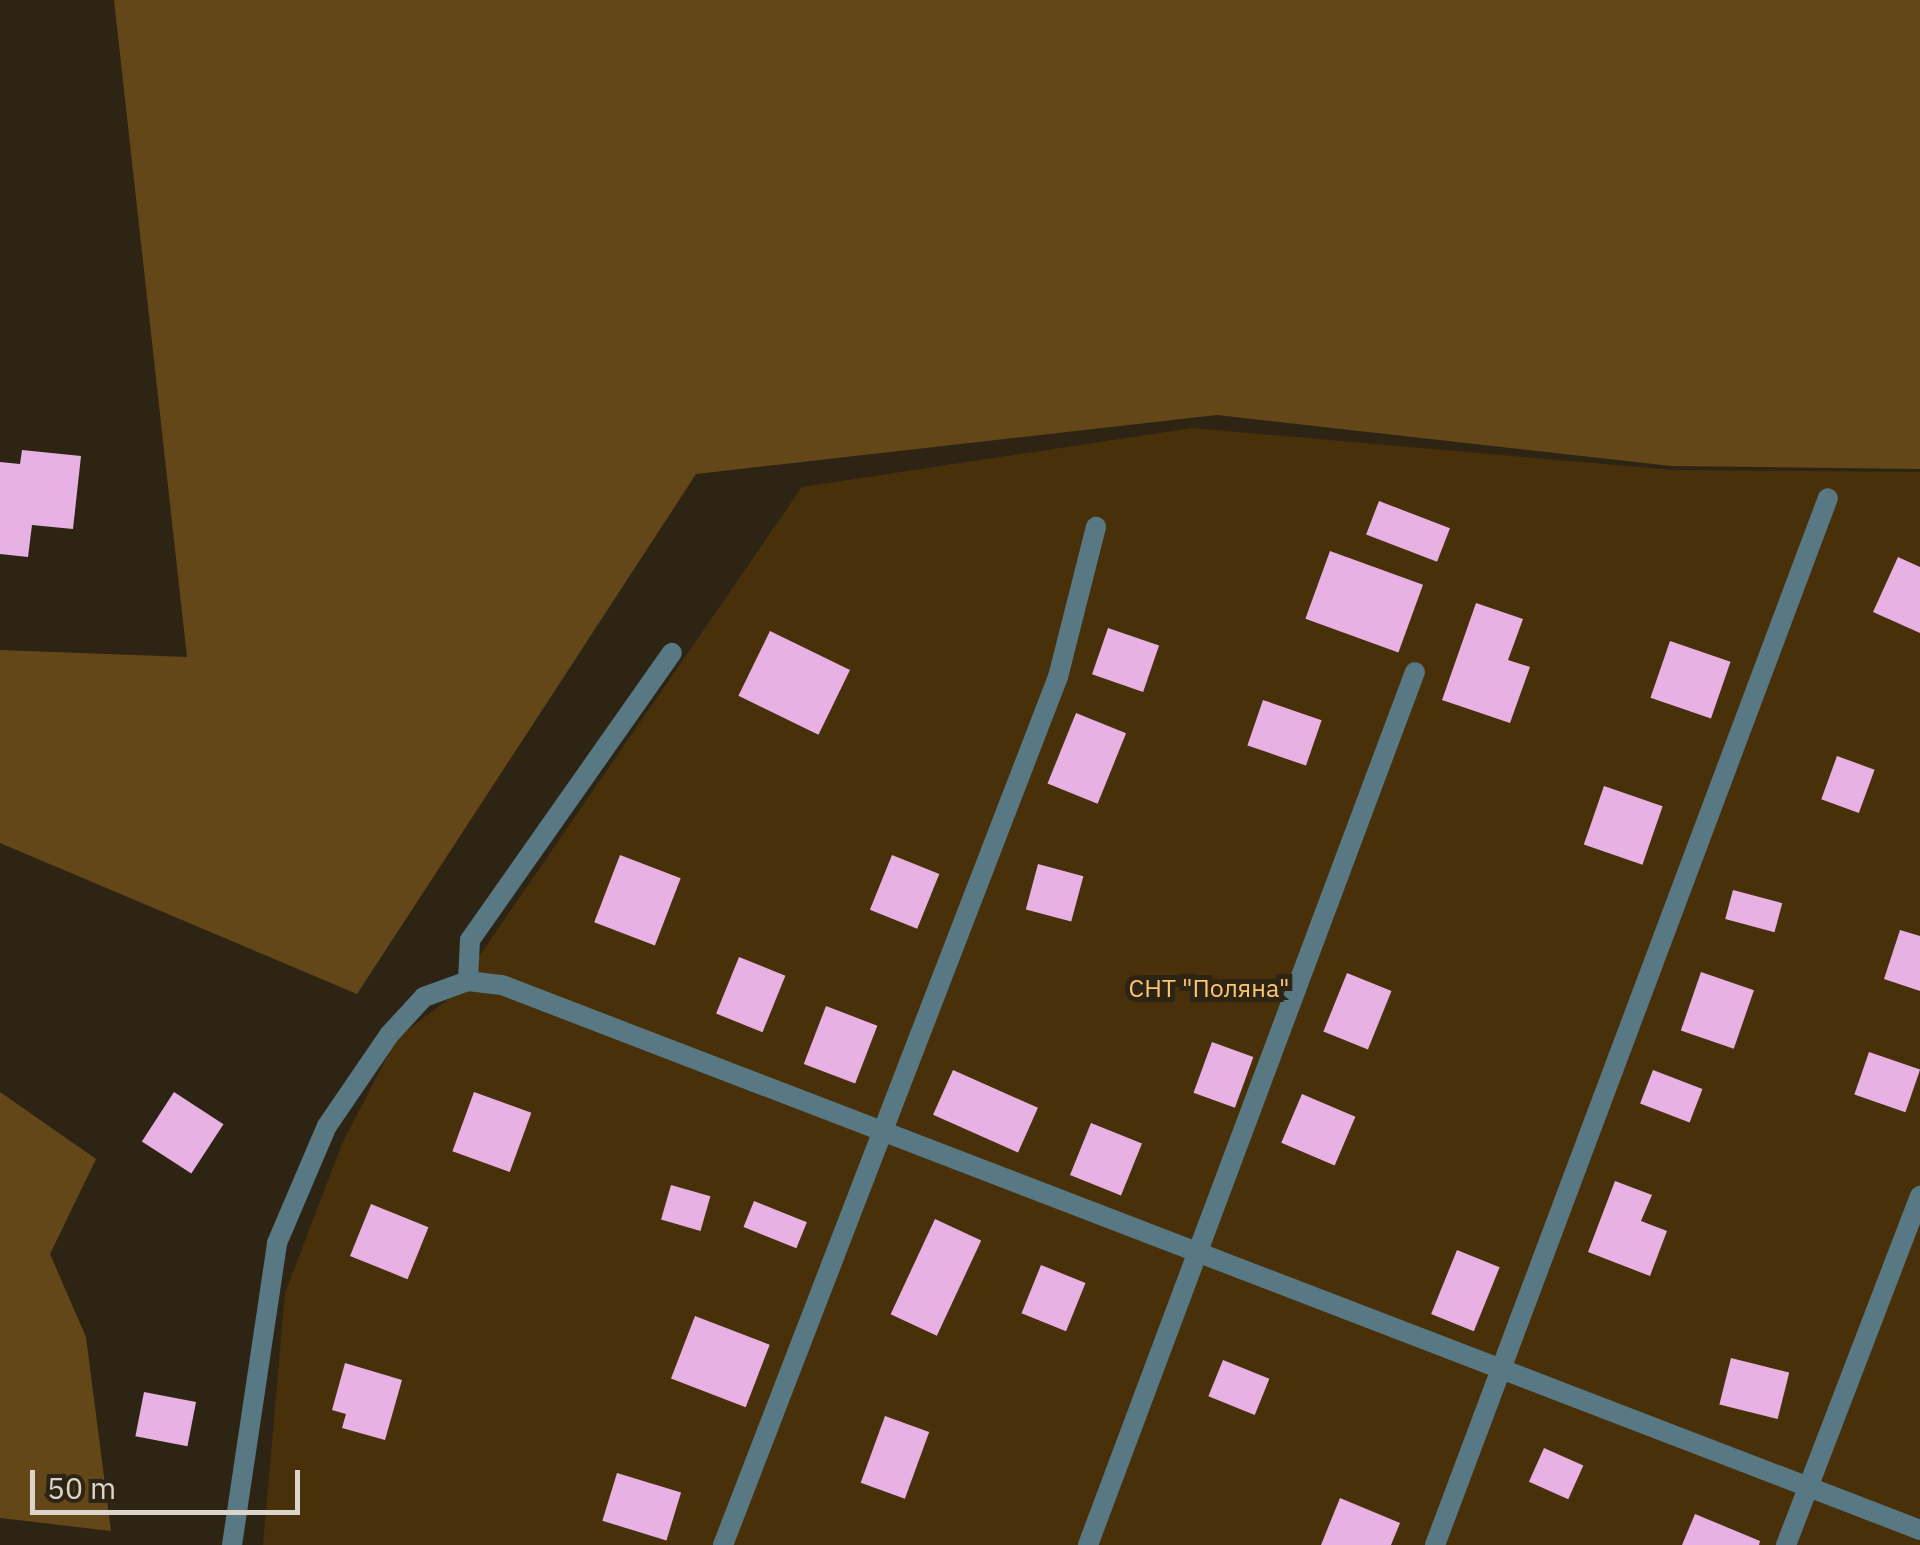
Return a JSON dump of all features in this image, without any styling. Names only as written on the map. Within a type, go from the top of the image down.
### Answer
[{"type":"street","points":[[1435,1545],[1498,1368],[1828,498]]},
{"type":"street","points":[[723,1545],[1058,677],[1096,527]]},
{"type":"street","points":[[468,981],[470,940],[672,654]]},
{"type":"street","points":[[1088,1545],[1192,1250],[1415,672]]},
{"type":"street","points":[[232,1545],[276,1243],[328,1126],[389,1034],[424,997],[468,981],[502,985],[1920,1530]]},
{"type":"street","points":[[1786,1545],[1920,1196]]},
{"type":"green space","name":"СНТ \"Поляна\"","points":[[1192,428],[1673,470],[1920,472],[1920,1545],[263,1545],[285,1293],[342,1144],[396,1039],[451,997],[802,487]]},
{"type":"shaded area","points":[[114,0],[1920,0],[1920,469],[1671,466],[1217,415],[696,474],[357,994],[0,843],[0,650],[187,657]]},
{"type":"shaded area","points":[[0,1092],[96,1159],[50,1254],[86,1337],[111,1531],[0,1518]]},
{"type":"building","points":[[22,450],[81,456],[73,529],[32,525],[28,557],[0,554],[0,462],[20,464]]},
{"type":"building","points":[[1379,501],[1450,528],[1437,562],[1366,535]]},
{"type":"building","points":[[1330,551],[1423,585],[1398,653],[1305,619]]},
{"type":"building","points":[[1898,557],[1920,567],[1920,633],[1873,612]]},
{"type":"building","points":[[1476,603],[1523,619],[1508,660],[1530,667],[1510,723],[1442,700]]},
{"type":"building","points":[[1108,628],[1159,646],[1143,692],[1092,674]]},
{"type":"building","points":[[770,631],[850,670],[818,735],[738,696]]},
{"type":"building","points":[[1670,641],[1731,662],[1711,719],[1650,698]]},
{"type":"building","points":[[1263,700],[1322,720],[1306,766],[1247,745]]},
{"type":"building","points":[[1076,713],[1126,733],[1098,804],[1048,783]]},
{"type":"building","points":[[1837,756],[1875,770],[1859,813],[1821,799]]},
{"type":"building","points":[[1604,786],[1663,806],[1642,865],[1584,845]]},
{"type":"building","points":[[620,855],[681,878],[655,946],[594,922]]},
{"type":"building","points":[[892,855],[939,874],[917,929],[870,910]]},
{"type":"building","points":[[1038,864],[1083,876],[1071,922],[1026,909]]},
{"type":"building","points":[[1733,890],[1782,903],[1774,932],[1725,919]]},
{"type":"building","points":[[1900,930],[1920,936],[1920,991],[1884,979]]},
{"type":"building","points":[[739,957],[785,976],[763,1032],[716,1014]]},
{"type":"building","points":[[1701,972],[1754,990],[1734,1049],[1681,1031]]},
{"type":"building","points":[[1347,973],[1392,991],[1368,1049],[1323,1031]]},
{"type":"building","points":[[826,1006],[877,1026],[855,1084],[804,1064]]},
{"type":"building","points":[[1212,1042],[1253,1057],[1235,1108],[1194,1093]]},
{"type":"building","points":[[1869,1052],[1920,1070],[1905,1112],[1854,1095]]},
{"type":"building","points":[[953,1070],[1038,1108],[1018,1153],[933,1115]]},
{"type":"building","points":[[1653,1070],[1702,1089],[1690,1123],[1640,1104]]},
{"type":"building","points":[[174,1092],[223,1124],[191,1174],[142,1141]]},
{"type":"building","points":[[474,1092],[531,1113],[510,1172],[452,1151]]},
{"type":"building","points":[[1302,1094],[1355,1117],[1335,1165],[1281,1143]]},
{"type":"building","points":[[1091,1123],[1142,1144],[1121,1196],[1070,1175]]},
{"type":"building","points":[[1615,1181],[1652,1195],[1641,1221],[1667,1231],[1650,1276],[1588,1252]]},
{"type":"building","points":[[671,1185],[710,1196],[700,1231],[661,1220]]},
{"type":"building","points":[[754,1201],[807,1222],[796,1248],[744,1227]]},
{"type":"building","points":[[371,1204],[428,1227],[408,1279],[350,1256]]},
{"type":"building","points":[[935,1219],[981,1241],[937,1336],[891,1314]]},
{"type":"building","points":[[1457,1250],[1500,1267],[1474,1331],[1431,1314]]},
{"type":"building","points":[[1041,1265],[1086,1283],[1066,1331],[1022,1313]]},
{"type":"building","points":[[695,1316],[770,1345],[746,1407],[671,1379]]},
{"type":"building","points":[[1731,1358],[1789,1373],[1778,1419],[1719,1405]]},
{"type":"building","points":[[1223,1360],[1269,1379],[1255,1415],[1208,1396]]},
{"type":"building","points":[[345,1363],[402,1380],[385,1440],[342,1428],[346,1414],[332,1410]]},
{"type":"building","points":[[144,1392],[196,1402],[187,1446],[135,1436]]},
{"type":"building","points":[[885,1416],[929,1432],[905,1499],[861,1483]]},
{"type":"building","points":[[1544,1448],[1583,1465],[1568,1499],[1529,1482]]},
{"type":"building","points":[[617,1473],[681,1493],[666,1540],[602,1521]]},
{"type":"building","points":[[1340,1498],[1400,1523],[1391,1545],[1321,1545]]},
{"type":"building","points":[[1695,1514],[1760,1541],[1759,1545],[1682,1545]]}]
